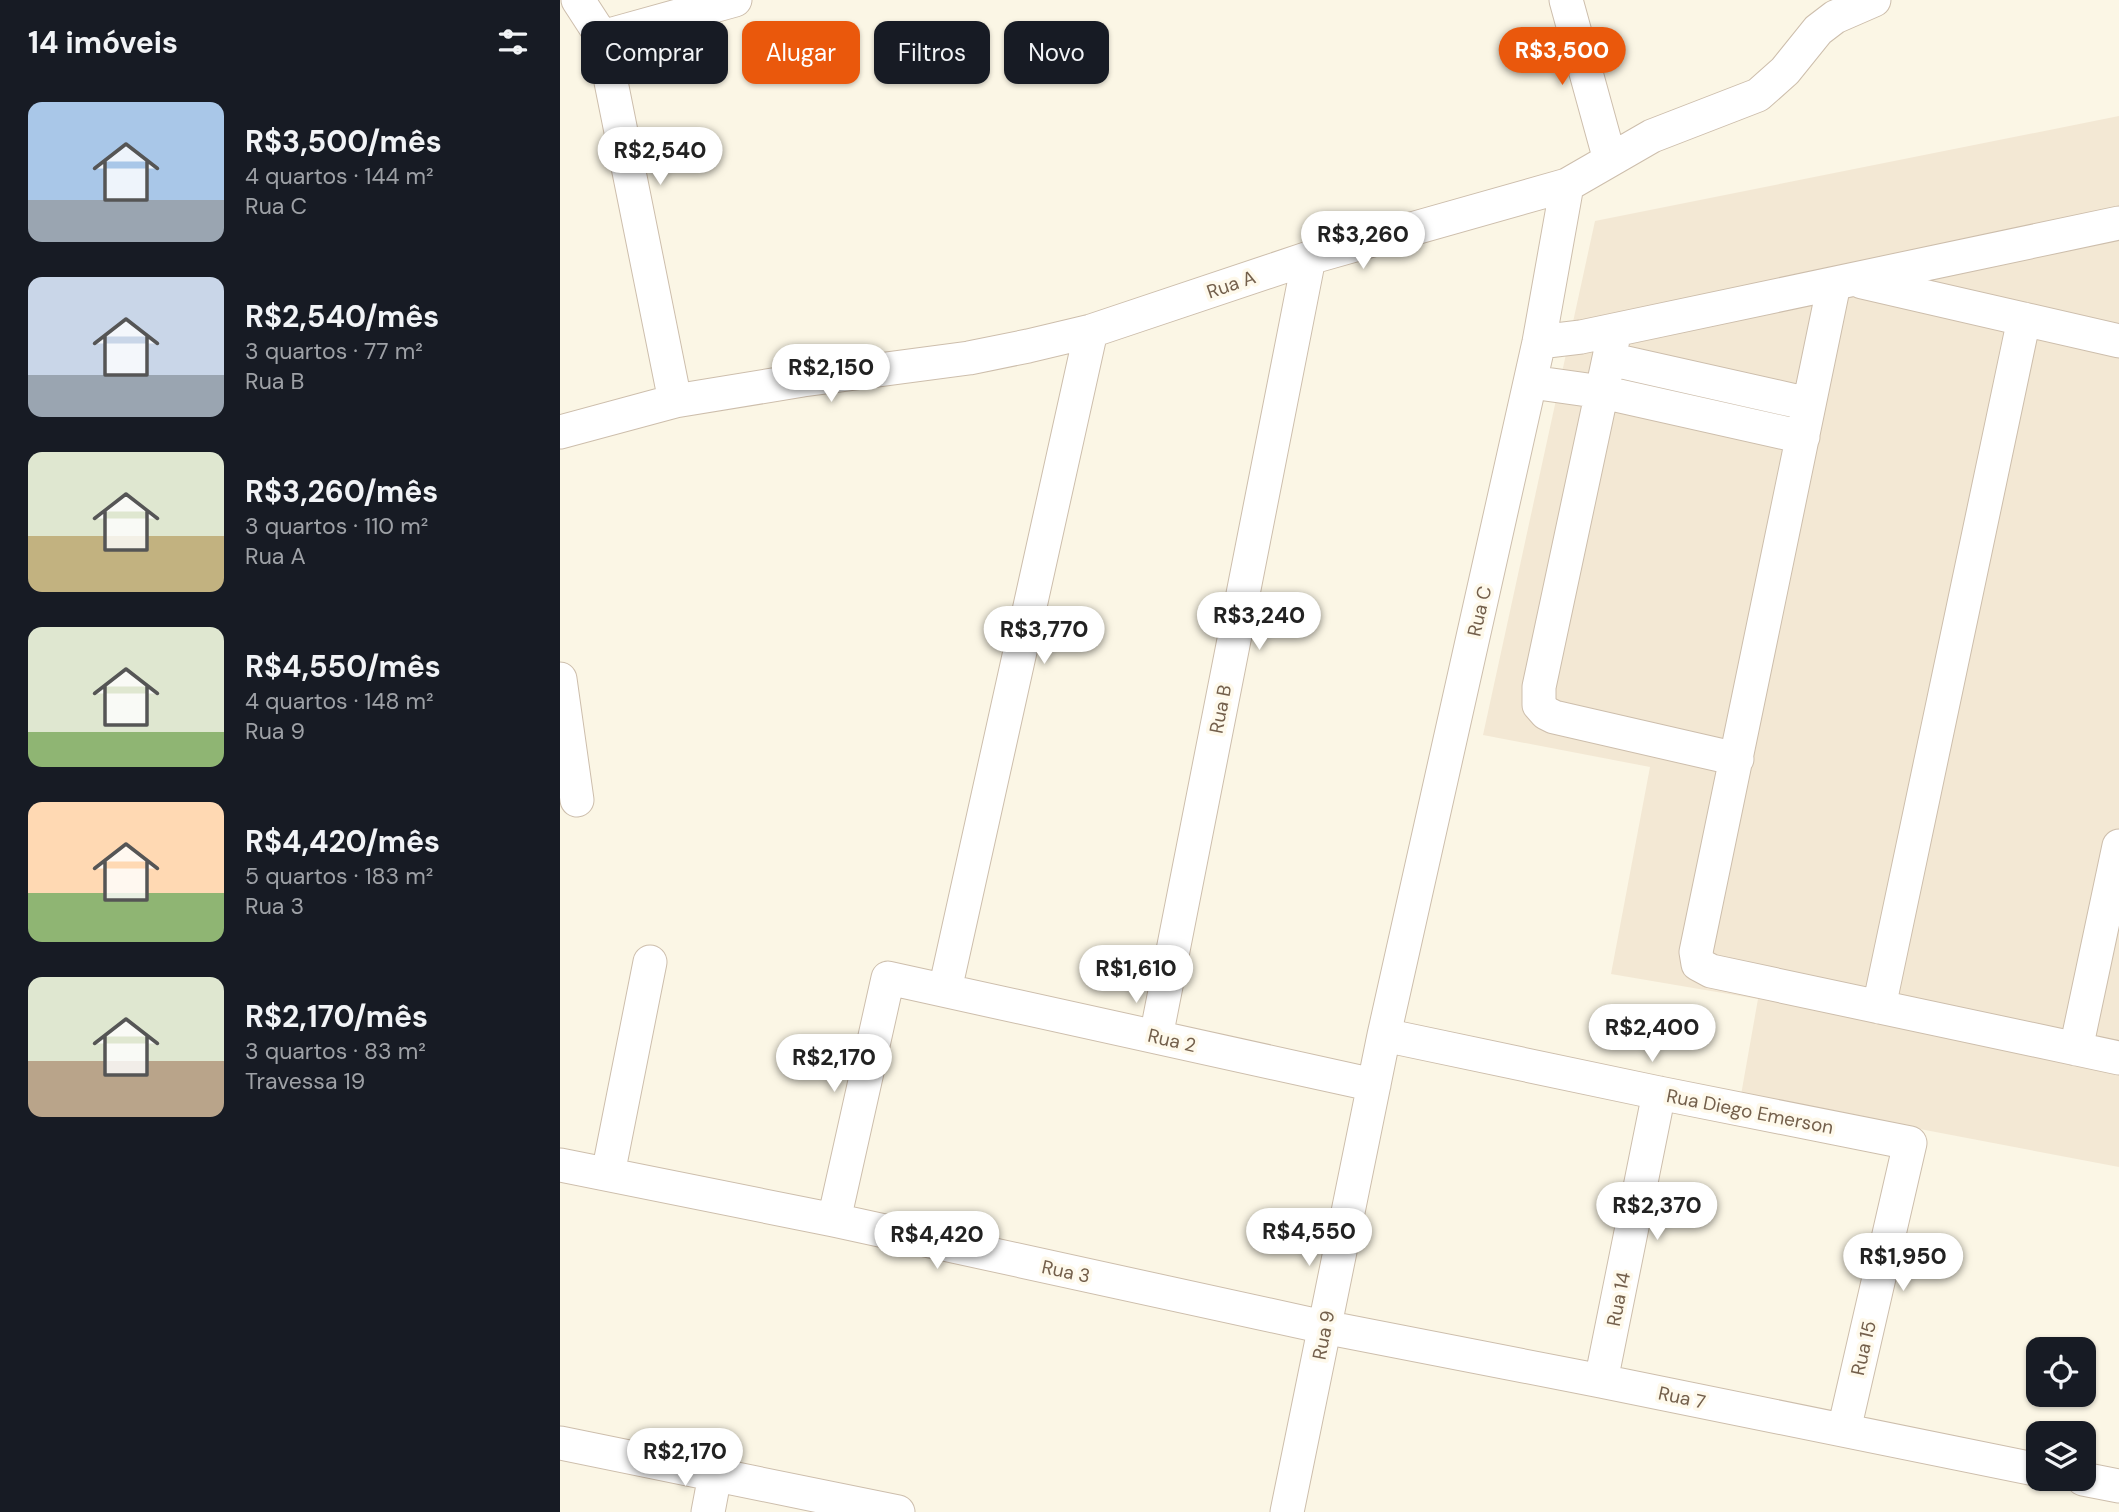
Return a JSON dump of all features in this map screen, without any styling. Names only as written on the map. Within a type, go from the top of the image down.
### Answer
[{"type":"street","points":[[578,0],[592,21]]},
{"type":"street","points":[[660,21],[735,0]]},
{"type":"street","points":[[1566,0],[1610,160]]},
{"type":"street","name":"Rua A","points":[[560,432],[675,401],[803,380],[970,358],[1091,331],[1309,258],[1567,185],[1652,136],[1758,95],[1785,71],[1818,30],[1835,17],[1874,0]]},
{"type":"street","points":[[611,84],[675,401]]},
{"type":"street","name":"Rua C","points":[[1384,1035],[1531,382],[1567,185]]},
{"type":"street","points":[[1612,344],[1843,282],[2119,223]]},
{"type":"street","name":"Rua B","points":[[1156,1037],[1309,258]]},
{"type":"street","points":[[1843,282],[2119,341]]},
{"type":"street","points":[[1843,282],[1802,436],[1696,952],[1698,964],[1711,971],[2119,1058]]},
{"type":"street","points":[[1879,1007],[2024,319]]},
{"type":"street","points":[[945,989],[1091,331]]},
{"type":"street","points":[[1539,342],[1581,337],[1612,344],[1809,404]]},
{"type":"street","points":[[1612,344],[1539,687],[1539,705],[1554,717],[1737,759]]},
{"type":"street","points":[[1531,382],[1602,392],[1802,436]]},
{"type":"street","points":[[560,678],[577,800]]},
{"type":"street","points":[[2076,1049],[2119,846]]},
{"type":"street","points":[[608,1174],[650,962]]},
{"type":"street","name":"Rua 2","points":[[834,1220],[888,978],[1374,1085]]},
{"type":"street","name":"Rua 9","points":[[1287,1512],[1384,1035]]},
{"type":"street","name":"Rua Diego Emerson","points":[[1384,1035],[1910,1143]]},
{"type":"street","name":"Rua 14","points":[[1601,1381],[1659,1093]]},
{"type":"street","name":"Rua 15","points":[[1844,1430],[1910,1143]]},
{"type":"street","name":"Rua 3","points":[[560,1165],[834,1220],[1324,1327]]},
{"type":"street","name":"Rua 7","points":[[1324,1327],[2026,1467]]},
{"type":"street","points":[[560,1443],[898,1512]]},
{"type":"street","points":[[708,1512],[715,1475]]},
{"type":"street","points":[[2096,1482],[2119,1486]]},
{"type":"shaded area","points":[[2119,116],[2119,1167],[1741,1095],[1758,999],[1611,974],[1650,767],[1483,735],[1595,221]]}]
